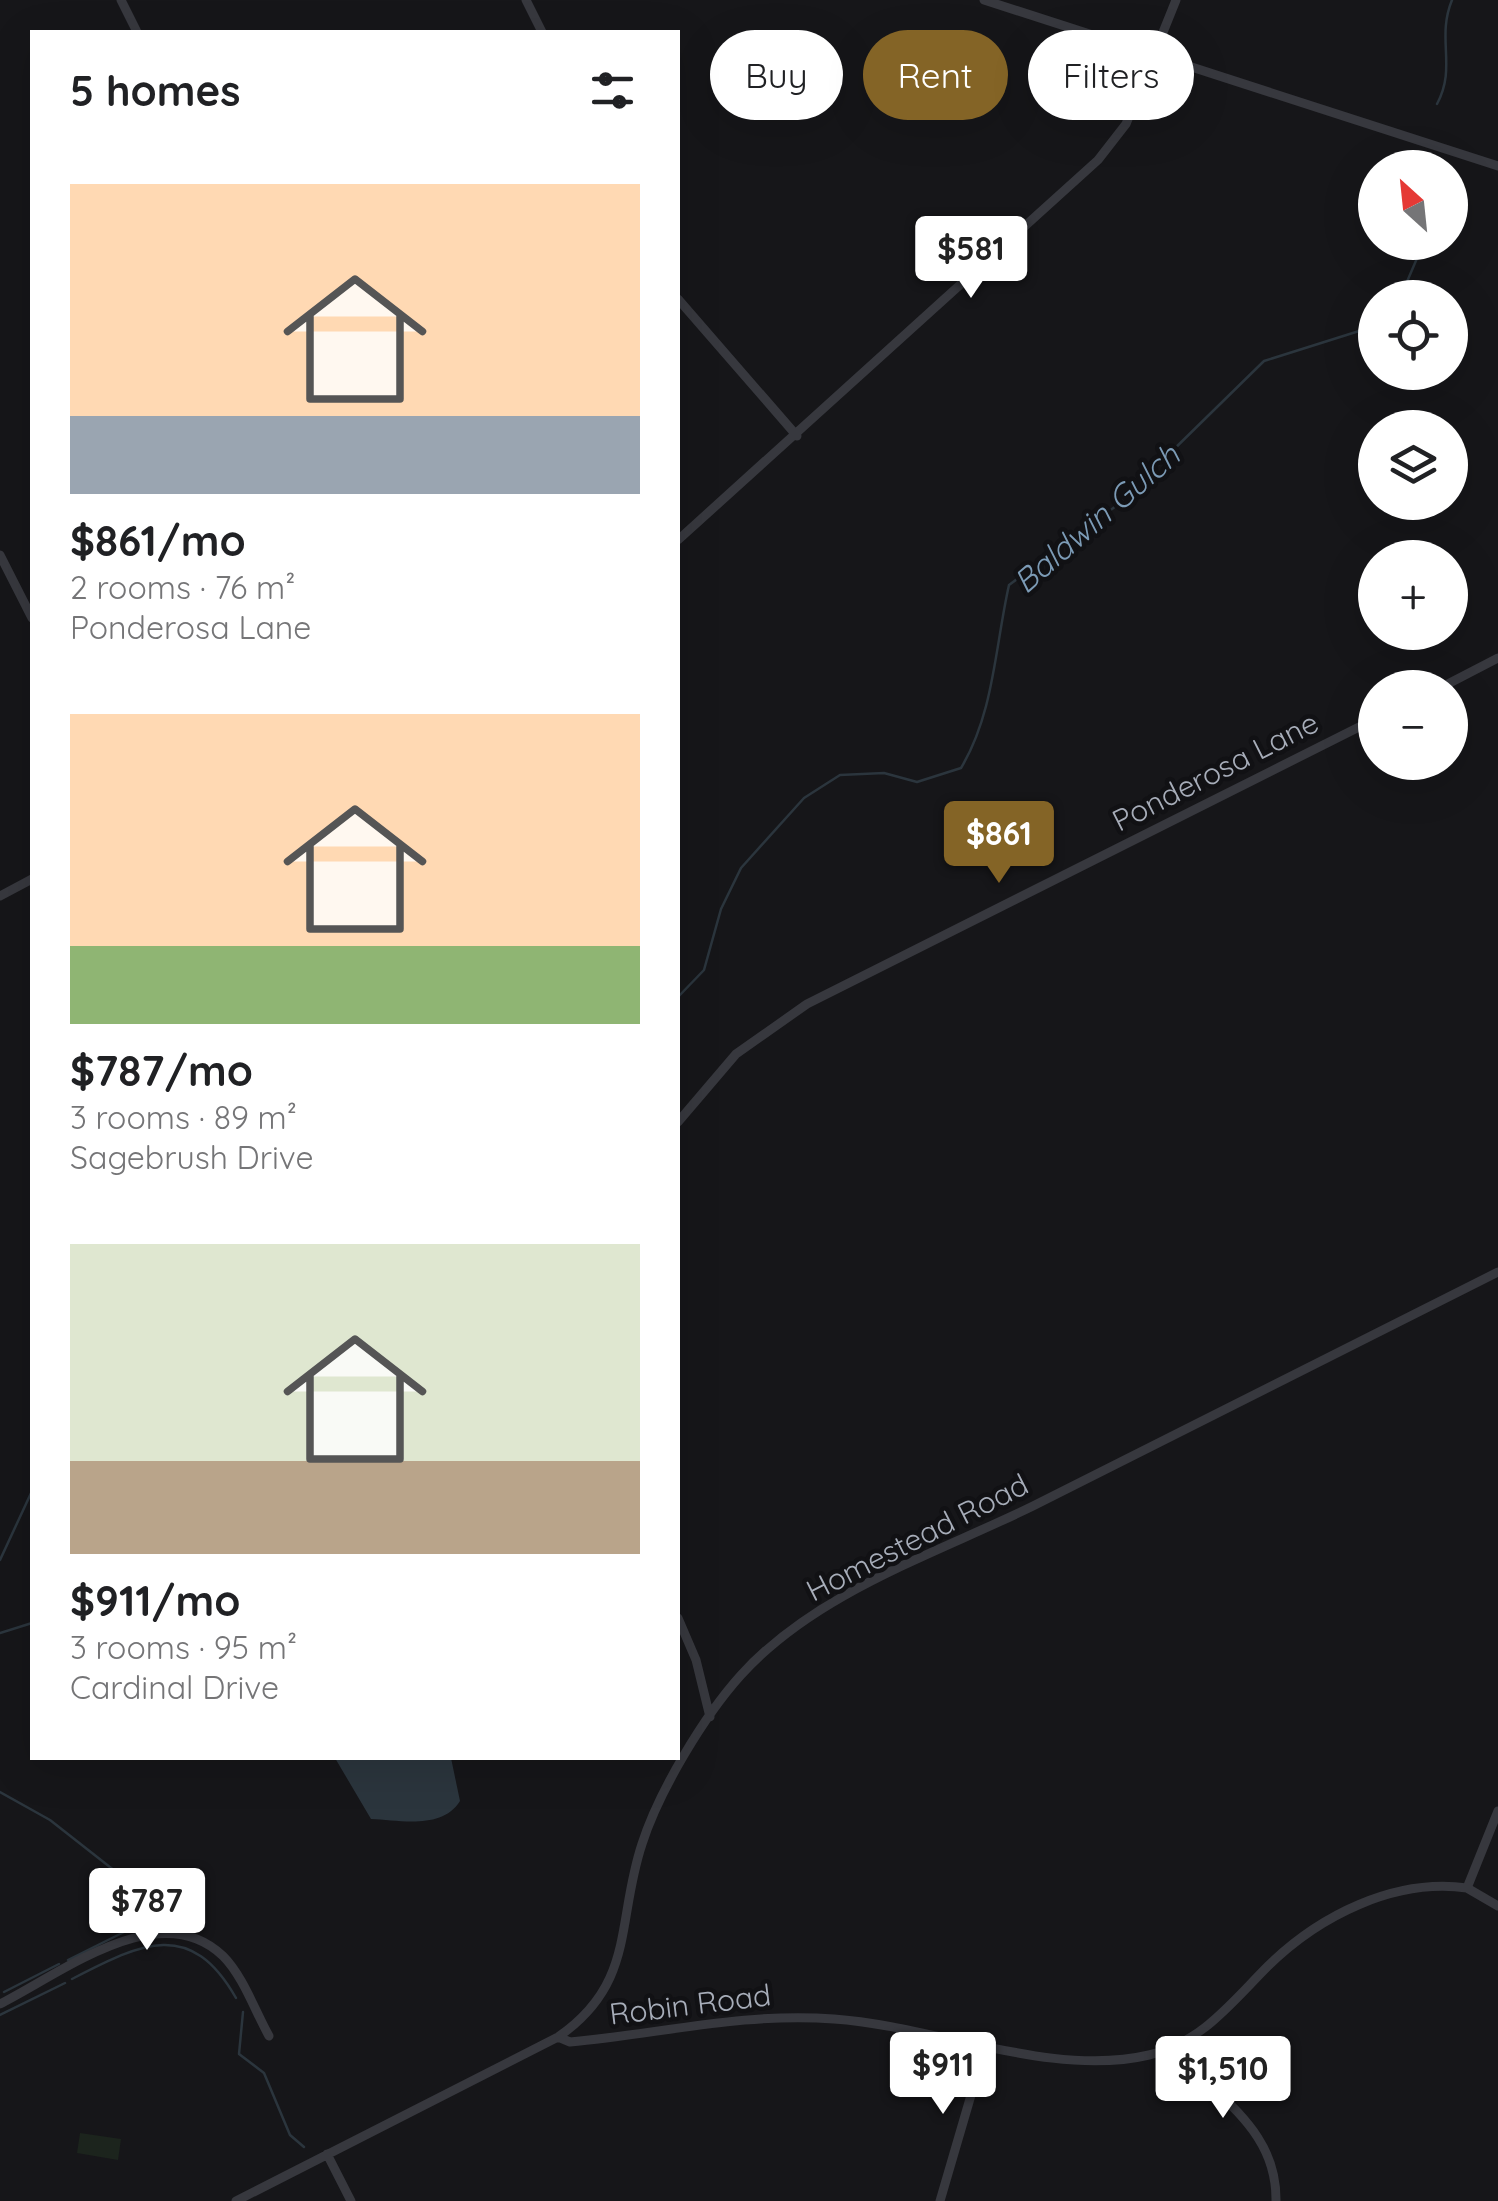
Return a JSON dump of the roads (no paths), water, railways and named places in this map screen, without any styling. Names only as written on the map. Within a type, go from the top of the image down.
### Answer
[{"type":"street","points":[[121,0],[136,30]]},
{"type":"street","points":[[526,0],[541,30]]},
{"type":"street","points":[[984,0],[1080,30]]},
{"type":"street","points":[[1165,30],[1176,0]]},
{"type":"street","points":[[1194,66],[1498,166]]},
{"type":"street","points":[[680,538],[1098,160],[1128,120]]},
{"type":"street","points":[[680,301],[797,436]]},
{"type":"street","points":[[0,554],[30,614]]},
{"type":"street","points":[[1468,674],[1498,658]]},
{"type":"street","name":"Ponderosa Lane","points":[[680,1120],[728,1062],[807,1004],[1358,728]]},
{"type":"street","points":[[0,896],[30,880]]},
{"type":"street","name":"Homestead Road","points":[[236,2201],[558,2037],[591,2010],[609,1985],[622,1948],[642,1843],[657,1807],[710,1717],[733,1684],[766,1650],[844,1598],[1498,1272]]},
{"type":"street","points":[[680,1623],[696,1660],[710,1717]]},
{"type":"street","points":[[1498,1811],[1467,1888],[1498,1906]]},
{"type":"street","name":"Robin Road","points":[[558,2037],[570,2042],[716,2020],[775,2017],[856,2021],[1089,2062],[1125,2060],[1176,2047],[1214,2022],[1282,1953],[1327,1921],[1406,1890],[1467,1888]]},
{"type":"street","points":[[0,2004],[134,1936],[174,1931],[197,1938],[225,1958],[268,2036]]},
{"type":"street","points":[[940,2201],[986,2044]]},
{"type":"street","points":[[1176,2047],[1240,2110],[1259,2137],[1272,2162],[1276,2201]]},
{"type":"street","points":[[327,2154],[351,2201]]},
{"type":"waterway","name":"Baldwin Gulch","points":[[1437,104],[1446,78],[1446,28],[1452,0]]},
{"type":"waterway","name":"Baldwin Gulch","points":[[1408,280],[1416,260]]},
{"type":"waterway","name":"Baldwin Gulch","points":[[680,995],[704,970],[721,909],[741,868],[804,798],[840,775],[884,773],[917,782],[961,768],[987,702],[1009,585],[1116,506],[1264,361],[1358,331]]},
{"type":"waterway","points":[[0,1560],[30,1495]]},
{"type":"waterway","name":"Baldwin Gulch","points":[[0,1633],[30,1624]]},
{"type":"waterway","points":[[0,1792],[50,1820],[171,1915]]},
{"type":"waterway","points":[[68,1960],[166,1911]]},
{"type":"waterway","points":[[72,1979],[142,1948],[182,1947],[201,1956],[219,1972],[236,1998]]},
{"type":"waterway","points":[[4,1992],[59,1964]]},
{"type":"waterway","points":[[0,2015],[65,1983]]},
{"type":"waterway","points":[[243,2012],[239,2054],[264,2073],[290,2135],[304,2147]]}]
